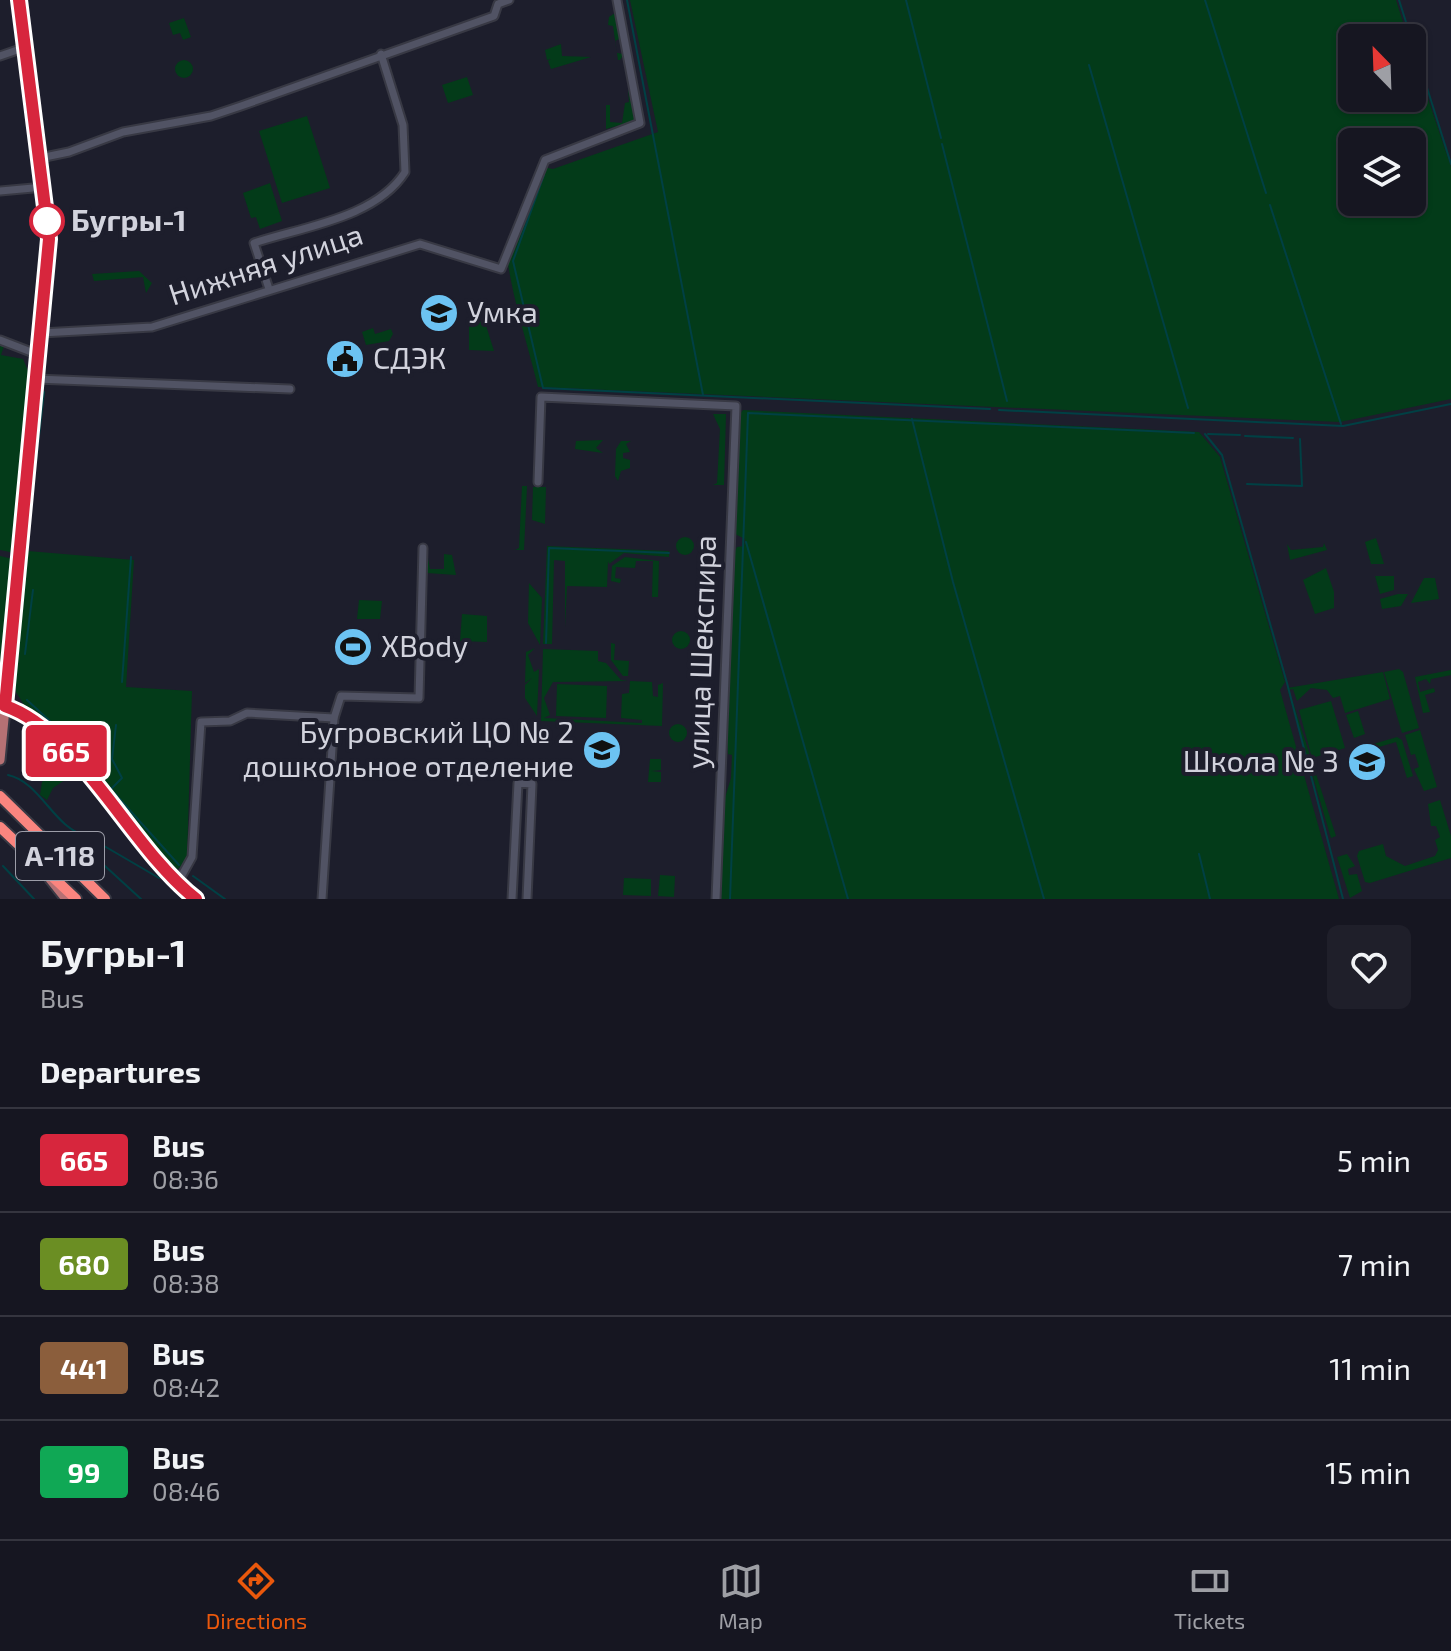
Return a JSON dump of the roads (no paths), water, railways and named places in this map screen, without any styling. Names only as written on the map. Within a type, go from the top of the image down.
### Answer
[{"type":"highway","name":"А-118","points":[[0,796],[105,899]]},
{"type":"highway","name":"А-118","points":[[0,827],[76,899]]},
{"type":"main road","points":[[0,760],[49,239],[19,0]]},
{"type":"main road","points":[[43,870],[66,899]]},
{"type":"street","points":[[40,158],[123,132],[211,116],[494,16],[498,4],[509,0]]},
{"type":"street","name":"Нижняя улица","points":[[41,333],[152,327],[420,244],[501,269],[545,160],[640,123],[617,0]]},
{"type":"street","points":[[0,56],[26,47]]},
{"type":"street","points":[[269,289],[254,243],[364,205],[385,193],[405,172],[403,125],[381,54]]},
{"type":"street","points":[[0,191],[44,187]]},
{"type":"street","points":[[0,340],[39,355]]},
{"type":"street","points":[[36,379],[290,389]]},
{"type":"street","name":"улица Шекспира","points":[[538,482],[541,397],[736,406],[716,899]]},
{"type":"street","points":[[322,899],[334,718],[341,696],[419,698],[423,548]]},
{"type":"street","points":[[5,706],[29,717],[59,743],[177,884],[196,899]]},
{"type":"street","points":[[177,884],[192,857],[201,722],[230,721],[247,713],[334,718]]},
{"type":"street","points":[[512,899],[518,783],[524,783],[532,784],[527,899]]},
{"type":"waterway","points":[[627,0],[703,395]]},
{"type":"waterway","points":[[906,0],[941,138]]},
{"type":"waterway","points":[[1205,0],[1266,193]]},
{"type":"waterway","points":[[1399,0],[1407,24]]},
{"type":"waterway","points":[[1089,65],[1188,408]]},
{"type":"waterway","points":[[1426,85],[1451,164]]},
{"type":"waterway","points":[[942,144],[1007,401]]},
{"type":"waterway","points":[[544,175],[513,261],[543,388],[990,409]]},
{"type":"waterway","points":[[1270,205],[1341,424]]},
{"type":"waterway","points":[[36,462],[44,392]]},
{"type":"waterway","points":[[999,410],[1343,426],[1451,404]]},
{"type":"waterway","points":[[730,899],[748,413],[1194,433]]},
{"type":"waterway","points":[[912,419],[953,582],[1044,899]]},
{"type":"waterway","points":[[1205,434],[1222,455],[1287,683],[1343,899]]},
{"type":"waterway","points":[[1208,434],[1240,435]]},
{"type":"waterway","points":[[1245,436],[1293,438]]},
{"type":"waterway","points":[[1247,484],[1302,486],[1300,439]]},
{"type":"waterway","points":[[746,542],[848,899]]},
{"type":"waterway","points":[[546,643],[549,548],[669,553]]},
{"type":"waterway","points":[[122,682],[131,557]]},
{"type":"waterway","points":[[25,654],[33,590]]},
{"type":"waterway","points":[[27,700],[65,735],[96,770]]},
{"type":"waterway","points":[[112,788],[122,778],[112,759],[116,725]]},
{"type":"waterway","points":[[8,775],[30,786],[75,832],[159,878]]},
{"type":"waterway","points":[[108,786],[179,865]]},
{"type":"waterway","points":[[98,846],[93,855],[141,899]]},
{"type":"waterway","points":[[1199,854],[1210,899]]},
{"type":"waterway","points":[[3,866],[34,899]]},
{"type":"waterway","points":[[193,876],[225,899]]},
{"type":"place","name":"Бугры-1","points":[[47,221]]},
{"type":"place","name":"Умка","points":[[439,313]]},
{"type":"place","name":"СДЭК","points":[[345,359]]},
{"type":"place","name":"XBody","points":[[353,647]]},
{"type":"place","name":"Бугровский ЦО № 2 дошкольное отделение","points":[[602,750]]},
{"type":"place","name":"Школа № 3","points":[[1367,762]]}]
